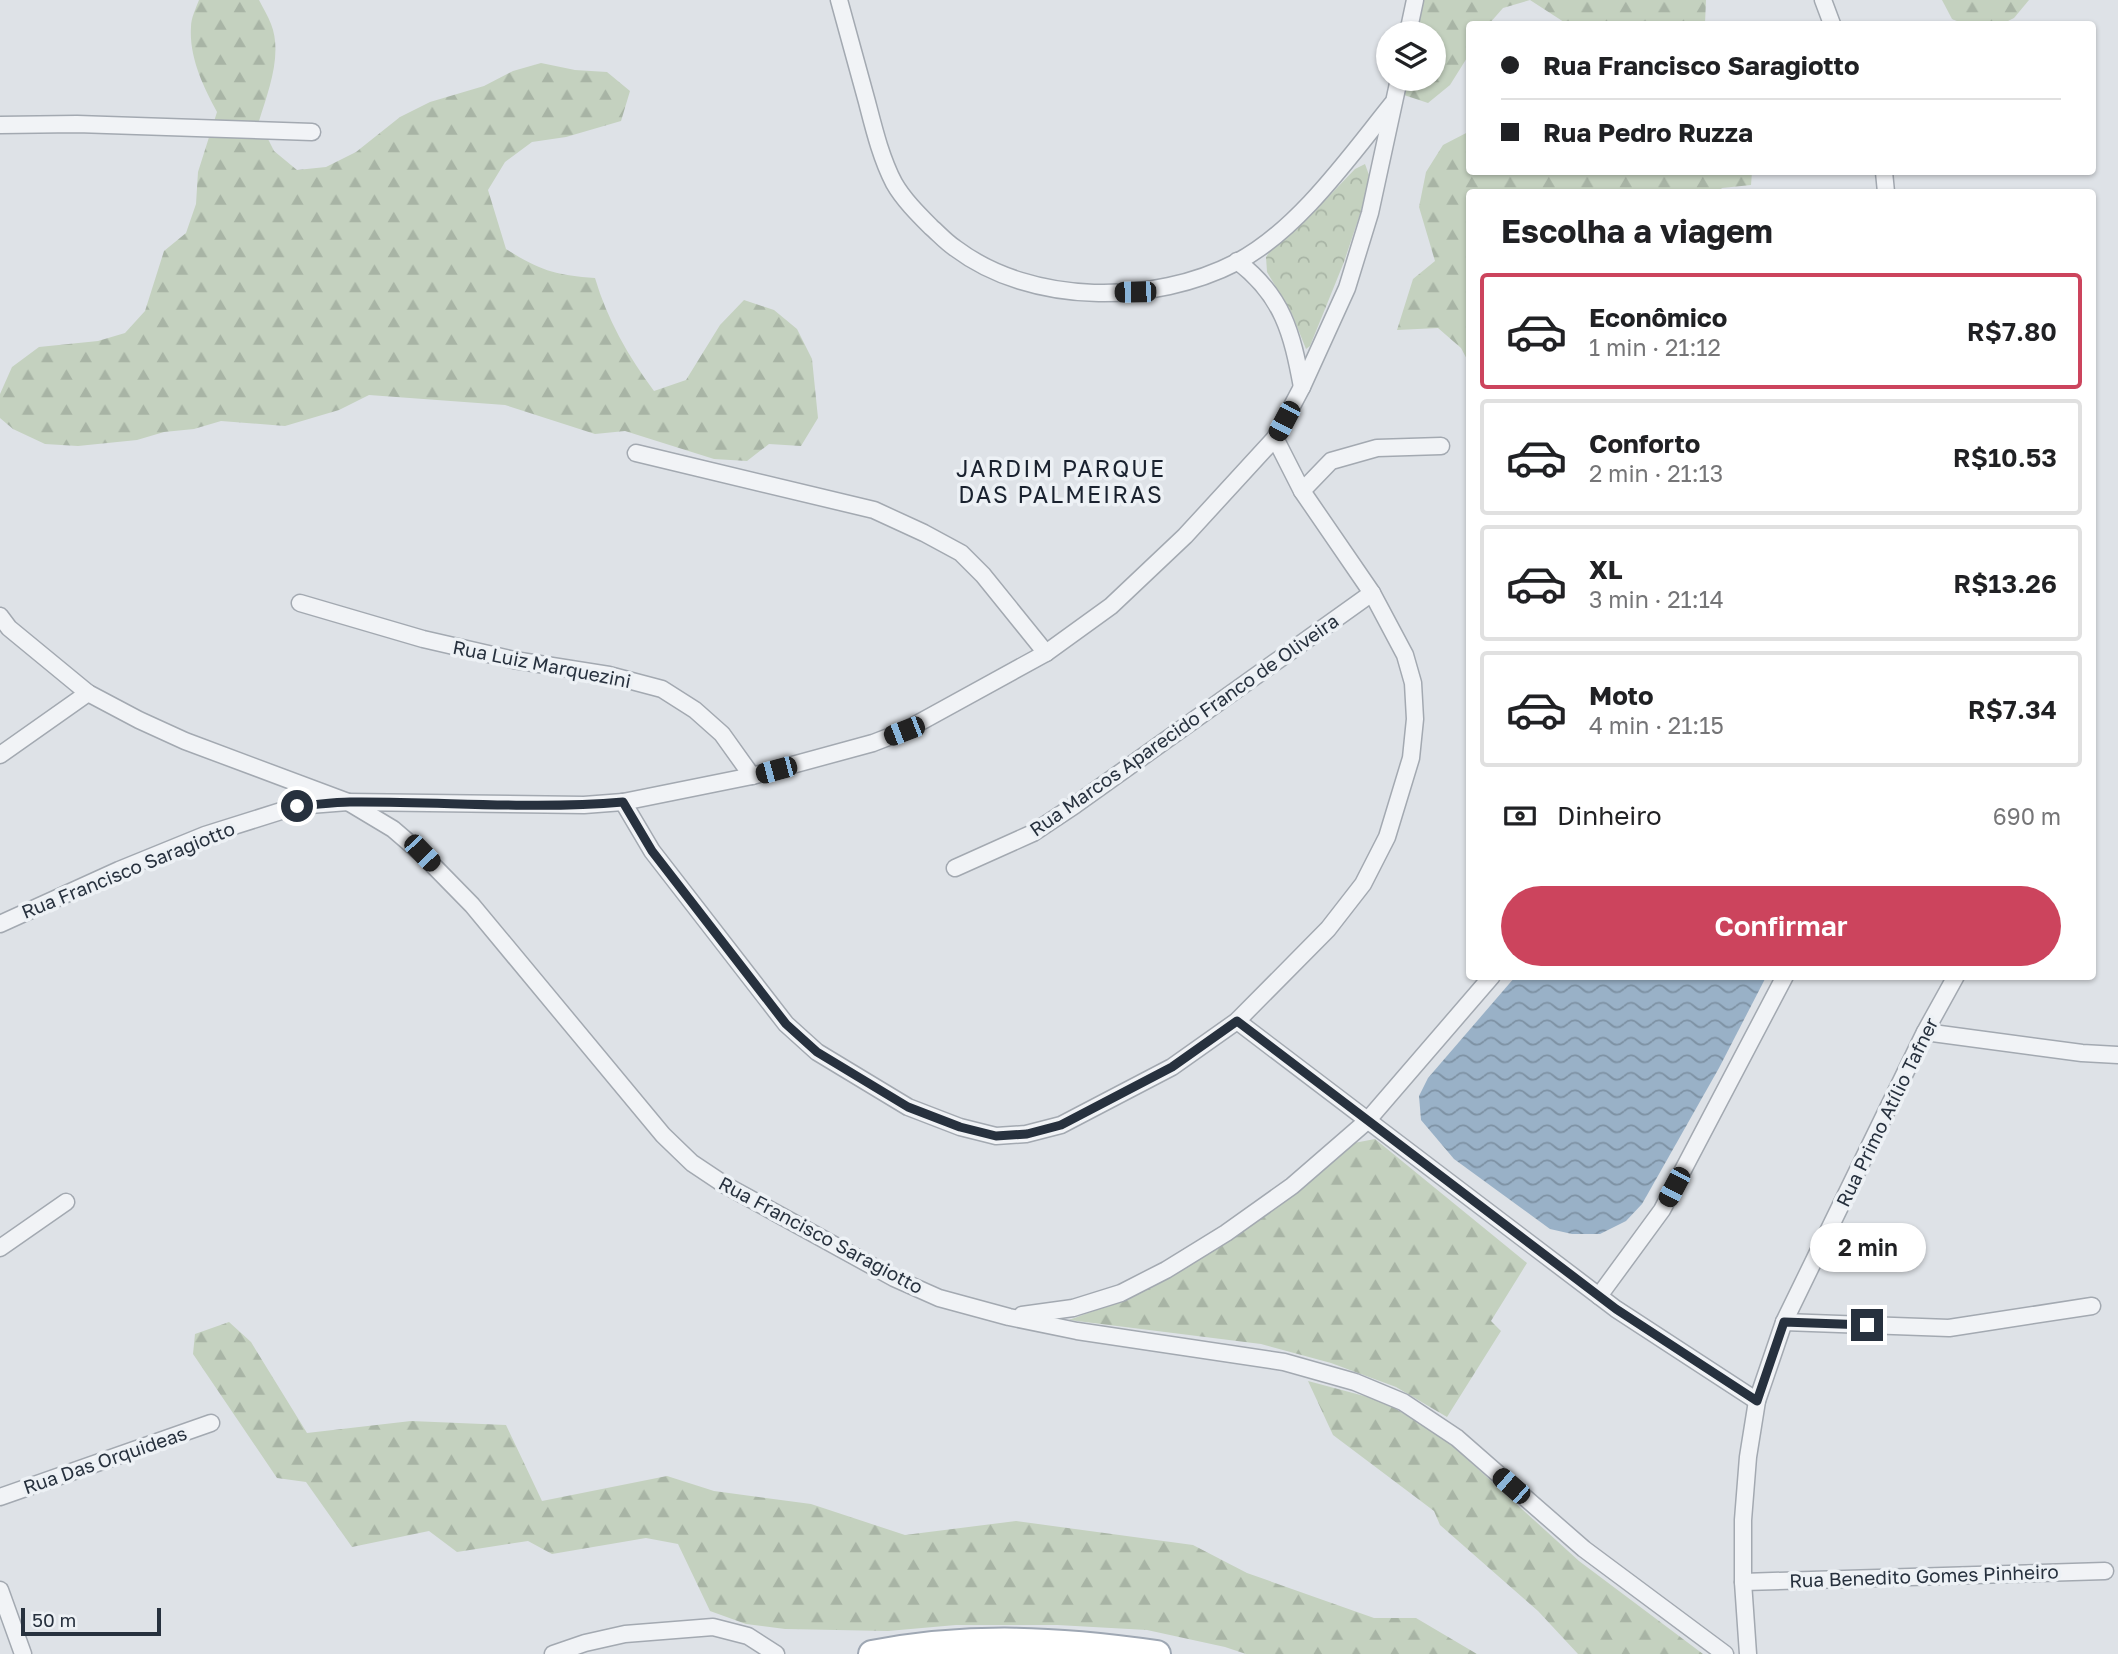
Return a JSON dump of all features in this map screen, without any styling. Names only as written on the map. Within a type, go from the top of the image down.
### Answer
[{"type":"main road","points":[[872,1654],[946,1643],[1021,1640],[1072,1643],[1157,1654]]},
{"type":"street","points":[[839,0],[877,140],[894,184],[915,211],[955,249],[999,274],[1034,286],[1084,293],[1135,292],[1194,279],[1237,261],[1260,247],[1328,184],[1394,102]]},
{"type":"street","points":[[1411,21],[1415,0]]},
{"type":"street","points":[[1822,0],[1831,21]]},
{"type":"street","points":[[0,616],[9,628],[88,694],[185,741],[348,802],[538,806],[623,802],[751,776],[873,743],[904,731],[1046,653],[1111,606],[1185,536],[1275,438],[1302,387],[1347,288],[1370,213],[1396,91]]},
{"type":"street","points":[[0,125],[77,124],[312,132]]},
{"type":"street","points":[[1237,261],[1256,276],[1273,297],[1285,319],[1294,345],[1302,387]]},
{"type":"street","points":[[623,802],[652,851],[786,1024],[817,1052],[908,1107],[960,1127],[996,1136],[1027,1134],[1061,1125],[1172,1067],[1237,1021],[1328,929],[1363,884],[1387,837],[1411,758],[1415,719],[1413,683],[1405,654],[1372,593],[1302,491],[1275,438]]},
{"type":"street","points":[[1302,491],[1331,461],[1377,448],[1441,446]]},
{"type":"street","points":[[636,453],[874,510],[924,533],[961,554],[983,576],[1046,653]]},
{"type":"street","name":"Rua Marcos Aparecido Franco de Oliveira","points":[[955,868],[1033,833],[1372,593]]},
{"type":"street","name":"Rua Luiz Marquezini","points":[[300,603],[423,639],[513,660],[609,675],[662,689],[695,710],[722,734],[751,776]]},
{"type":"street","points":[[0,755],[88,694]]},
{"type":"street","name":"Rua Francisco Saragiotto","points":[[0,924],[205,835],[297,806],[348,802],[393,829],[422,853],[472,905],[663,1135],[692,1163],[725,1185],[894,1278],[939,1298],[1009,1317],[1077,1331],[1284,1362],[1355,1382],[1403,1402],[1457,1438],[1584,1549],[1725,1654]]},
{"type":"street","points":[[1009,1317],[1073,1308],[1121,1293],[1166,1270],[1226,1233],[1292,1186],[1367,1121],[1489,980]]},
{"type":"street","points":[[1599,1296],[1662,1210],[1783,980]]},
{"type":"street","name":"Rua Primo Atílio Tafner","points":[[1748,1654],[1743,1582],[1745,1495],[1757,1401],[1784,1322],[1925,1032],[1954,980]]},
{"type":"street","points":[[1237,1021],[1599,1296],[1757,1401]]},
{"type":"street","points":[[1925,1032],[2082,1053],[2118,1055]]},
{"type":"street","points":[[0,1248],[66,1202]]},
{"type":"street","points":[[1784,1322],[1949,1328],[2092,1306]]},
{"type":"street","name":"Rua Das Orquideas","points":[[0,1497],[211,1423]]},
{"type":"street","name":"Rua Benedito Gomes Pinheiro","points":[[1743,1582],[2105,1571]]},
{"type":"street","points":[[0,1590],[23,1654]]},
{"type":"street","points":[[554,1654],[625,1633],[713,1627],[748,1636],[776,1654]]},
{"type":"green space","points":[[199,0],[259,0],[271,24],[275,60],[259,121],[274,151],[297,170],[326,167],[356,152],[400,117],[430,102],[484,86],[513,71],[541,63],[575,70],[607,72],[630,91],[621,121],[566,137],[532,142],[505,162],[488,190],[506,249],[549,271],[595,278],[619,337],[654,391],[686,380],[720,325],[744,300],[774,310],[797,329],[812,359],[818,418],[801,446],[769,444],[747,461],[714,459],[625,431],[595,434],[505,405],[369,395],[339,410],[285,426],[221,421],[137,440],[78,446],[45,444],[13,429],[0,418],[0,394],[12,367],[39,347],[98,341],[125,333],[145,311],[164,251],[186,233],[196,204],[198,172],[217,112],[202,82],[192,49],[191,24]]},
{"type":"green space","points":[[1422,0],[1530,0],[1503,8],[1492,21],[1466,21],[1466,59],[1446,88],[1446,21],[1411,21]]},
{"type":"green space","points":[[1530,0],[1706,0],[1705,21],[1562,21]]},
{"type":"green space","points":[[1942,0],[2029,0],[2014,18],[2008,21],[1952,19]]},
{"type":"green space","points":[[1398,91],[1443,91],[1428,103]]},
{"type":"green space","points":[[1466,133],[1466,175],[1752,175],[1751,185],[1721,189],[1466,189],[1466,357],[1461,348],[1438,328],[1397,330],[1413,279],[1435,261],[1419,207],[1426,172],[1443,145]]},
{"type":"green space","points":[[1365,164],[1369,175],[1362,208],[1344,262],[1310,346],[1306,349],[1292,314],[1267,272],[1266,257],[1276,242],[1307,219],[1355,169]]},
{"type":"green space","points":[[1375,1139],[1527,1263],[1491,1321],[1501,1331],[1447,1417],[1396,1387],[1331,1363],[1261,1344],[1069,1320],[1134,1296],[1197,1261],[1306,1185],[1354,1143]]},
{"type":"green space","points":[[229,1322],[251,1342],[307,1433],[411,1421],[506,1425],[542,1501],[667,1476],[714,1491],[811,1504],[905,1535],[1016,1521],[1193,1545],[1247,1573],[1374,1618],[1416,1618],[1477,1654],[1246,1654],[1147,1630],[1057,1625],[956,1625],[888,1631],[785,1629],[746,1624],[710,1611],[678,1544],[646,1538],[552,1554],[528,1541],[457,1552],[429,1531],[352,1547],[306,1482],[277,1478],[193,1354],[195,1334]]},
{"type":"green space","points":[[1308,1381],[1383,1401],[1444,1438],[1579,1561],[1703,1654],[1578,1654],[1538,1611],[1440,1525],[1434,1511],[1333,1435]]},
{"type":"water","points":[[1512,980],[1764,980],[1719,1068],[1642,1204],[1626,1221],[1600,1234],[1572,1234],[1550,1229],[1454,1159],[1421,1120],[1419,1096],[1428,1078]]},
{"type":"district","name":"JARDIM PARQUE DAS PALMEIRAS","points":[[1061,482]]},
{"type":"route","points":[[297,806],[348,802],[538,806],[623,802],[652,851],[786,1024],[817,1052],[908,1107],[960,1127],[996,1136],[1027,1134],[1061,1125],[1172,1067],[1237,1021],[1616,1309],[1757,1401],[1784,1322],[1867,1325]]}]
